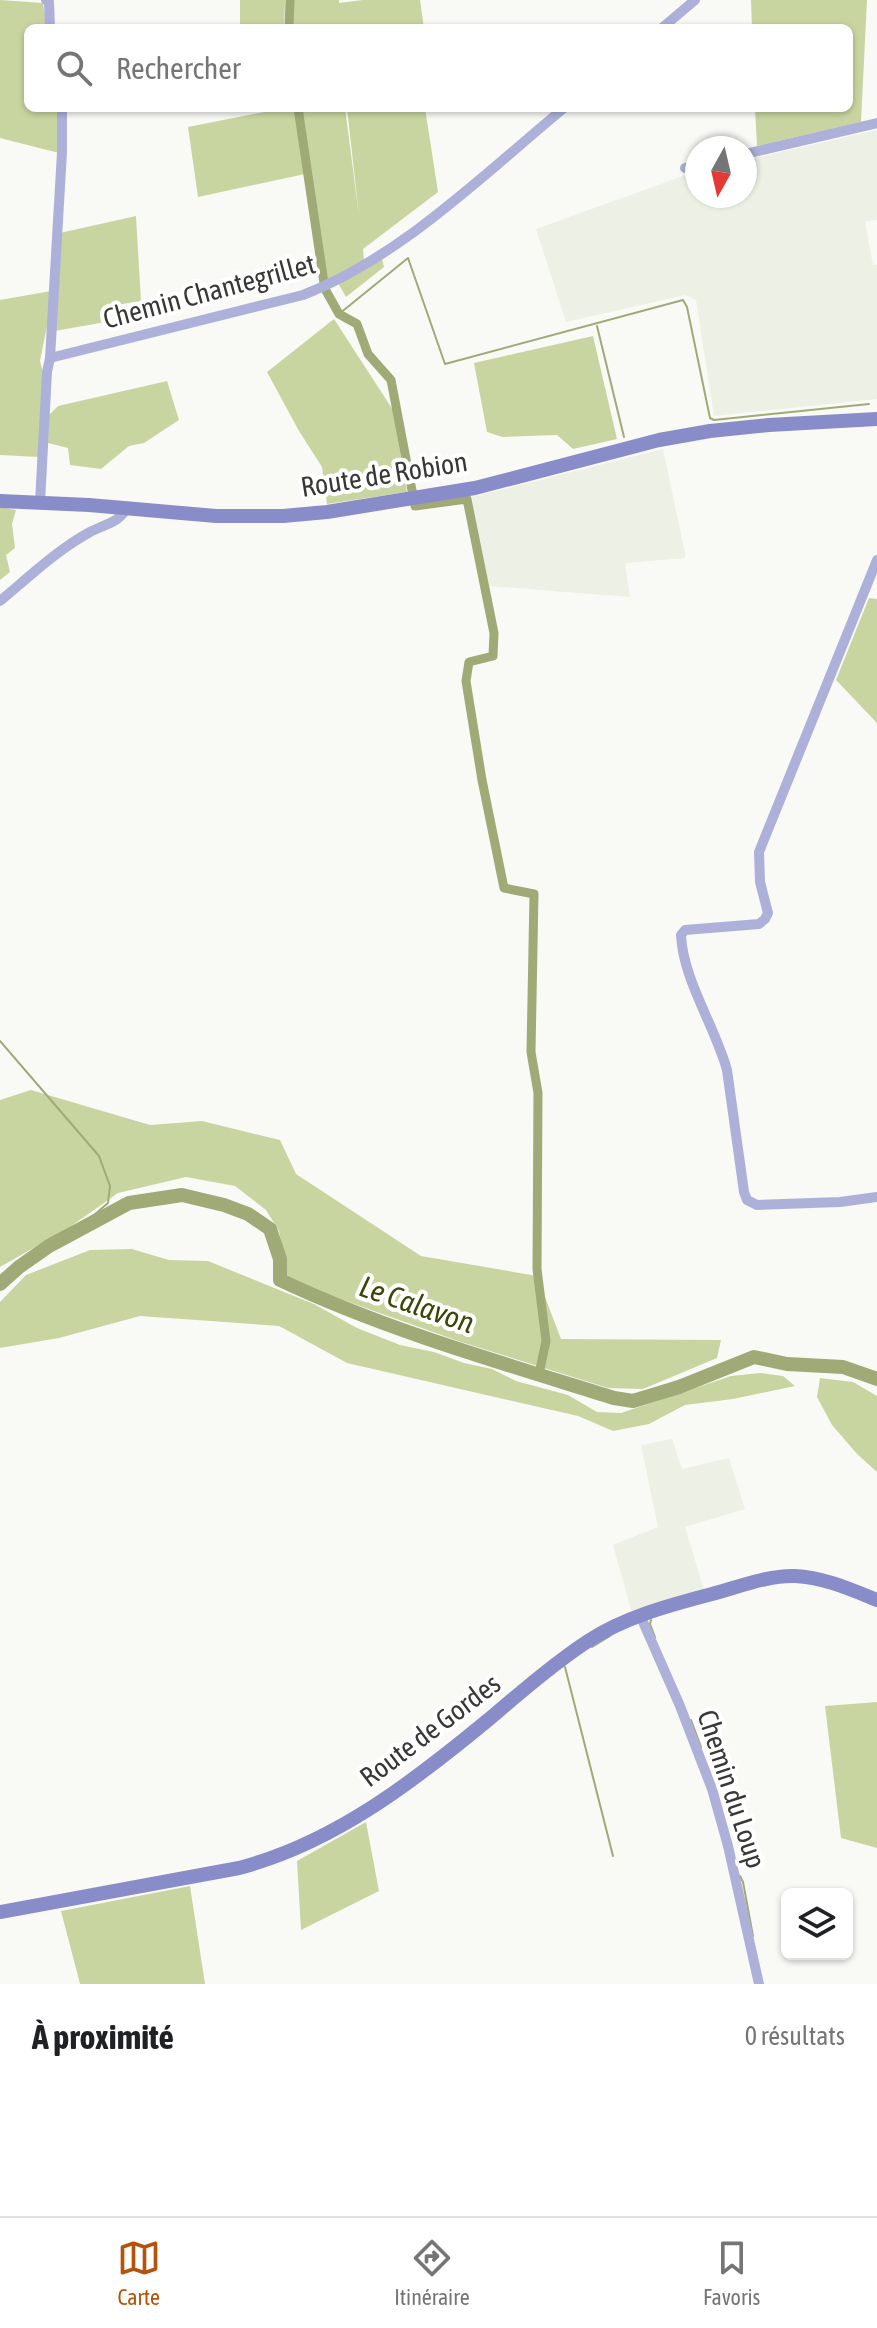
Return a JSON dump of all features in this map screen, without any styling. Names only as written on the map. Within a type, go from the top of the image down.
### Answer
[{"type":"main road","name":"Route de Robion","points":[[0,501],[248,517],[327,512],[475,488],[687,435],[877,410]]},
{"type":"main road","name":"Route de Robion","points":[[769,425],[877,419]]},
{"type":"main road","name":"Route de Gordes","points":[[0,1912],[223,1871],[292,1851],[337,1829],[386,1798],[442,1758],[578,1649],[640,1615],[785,1576],[822,1580],[877,1600]]},
{"type":"street","points":[[46,0],[49,2],[50,24]]},
{"type":"street","points":[[667,24],[695,0]]},
{"type":"street","points":[[40,502],[62,112]]},
{"type":"street","name":"Chemin Chantegrillet","points":[[50,358],[303,295],[330,284],[389,251],[559,112]]},
{"type":"street","points":[[757,151],[877,123]]},
{"type":"street","points":[[0,601],[68,546],[123,515],[126,509]]},
{"type":"street","points":[[877,560],[759,852],[760,882],[768,913],[765,919],[759,924],[685,930],[681,935],[687,969],[722,1050],[727,1070],[747,1200],[757,1205],[840,1202],[877,1197]]},
{"type":"street","name":"Chemin du Loup","points":[[640,1615],[712,1789],[736,1876],[759,1984]]},
{"type":"shaded area","points":[[877,130],[877,220],[865,222],[873,265],[877,265],[877,399],[714,416],[696,300],[685,295],[566,322],[536,229],[685,175],[685,208],[757,208],[757,157]]},
{"type":"shaded area","points":[[663,449],[686,558],[625,563],[630,597],[489,586],[472,497]]},
{"type":"shaded area","points":[[672,1439],[682,1469],[729,1458],[745,1509],[685,1527],[704,1590],[632,1613],[613,1545],[658,1527],[641,1445]]},
{"type":"green space","points":[[0,0],[43,3],[46,24],[24,24],[24,112],[59,112],[59,153],[0,138]]},
{"type":"green space","points":[[240,0],[285,0],[284,24],[240,24]]},
{"type":"green space","points":[[294,0],[339,0],[339,3],[420,0],[423,24],[293,24]]},
{"type":"green space","points":[[751,0],[867,0],[861,122],[757,146],[755,112],[853,112],[853,24],[752,24]]},
{"type":"green space","points":[[264,112],[297,112],[305,174],[198,197],[188,127]]},
{"type":"green space","points":[[302,112],[346,112],[359,216],[347,112],[426,112],[438,192],[363,249],[364,260],[327,280]]},
{"type":"green space","points":[[136,216],[141,301],[110,306],[111,321],[55,331],[60,233]]},
{"type":"green space","points":[[382,259],[384,267],[346,297],[338,283]]},
{"type":"green space","points":[[51,291],[40,361],[44,376],[39,457],[0,455],[0,300]]},
{"type":"green space","points":[[334,319],[393,410],[407,492],[327,504],[322,467],[267,372]]},
{"type":"green space","points":[[593,336],[617,439],[573,449],[557,435],[502,437],[487,432],[474,363]]},
{"type":"green space","points":[[167,381],[179,420],[144,443],[129,446],[101,469],[70,465],[68,448],[48,443],[49,415],[58,406]]},
{"type":"green space","points":[[0,507],[16,510],[12,524],[15,548],[6,555],[10,572],[0,580]]},
{"type":"green space","points":[[869,598],[877,599],[877,723],[836,680]]},
{"type":"green space","points":[[31,1090],[150,1125],[202,1121],[280,1140],[296,1174],[421,1256],[537,1276],[561,1339],[721,1340],[717,1358],[643,1389],[608,1388],[461,1342],[284,1279],[285,1260],[279,1231],[266,1210],[235,1186],[186,1177],[118,1193],[67,1229],[0,1267],[0,1100]]},
{"type":"green space","points":[[132,1249],[169,1260],[208,1261],[314,1304],[357,1328],[400,1345],[492,1369],[516,1381],[568,1395],[597,1412],[621,1413],[731,1376],[760,1373],[783,1376],[795,1386],[685,1405],[649,1424],[613,1431],[578,1416],[347,1363],[279,1326],[140,1316],[59,1338],[0,1348],[0,1302],[26,1275],[90,1250]]},
{"type":"green space","points":[[820,1378],[853,1382],[877,1396],[877,1472],[832,1425],[817,1397]]},
{"type":"green space","points":[[877,1702],[877,1848],[841,1838],[825,1706]]},
{"type":"green space","points":[[366,1822],[379,1891],[301,1930],[297,1861]]},
{"type":"green space","points":[[190,1886],[205,1984],[80,1984],[61,1911]]},
{"type":"waterway","points":[[289,24],[290,0]]},
{"type":"waterway","points":[[299,112],[324,283]]},
{"type":"waterway","points":[[339,314],[408,258],[445,364],[683,300],[710,418],[869,404]]},
{"type":"waterway","points":[[325,289],[339,314],[357,324],[368,354],[391,380],[415,506],[467,499],[494,633],[493,656],[469,662],[466,681],[504,888],[534,894],[531,1052],[538,1093],[537,1269],[546,1341],[539,1374]]},
{"type":"waterway","points":[[597,326],[624,437]]},
{"type":"waterway","points":[[0,1041],[99,1156],[110,1186],[108,1203],[93,1216],[92,1224]]},
{"type":"waterway","name":"Le Calavon","points":[[0,1284],[49,1246],[129,1203],[182,1195],[248,1214],[270,1229],[280,1259],[280,1280],[403,1330],[614,1398],[633,1401],[679,1387],[754,1357],[787,1364],[843,1367],[877,1379]]},
{"type":"waterway","points":[[651,1620],[655,1637]]},
{"type":"waterway","points":[[592,1647],[610,1636]]},
{"type":"waterway","points":[[565,1667],[613,1856]]},
{"type":"waterway","points":[[691,1720],[701,1747]]},
{"type":"waterway","points":[[740,1876],[753,1936]]}]
